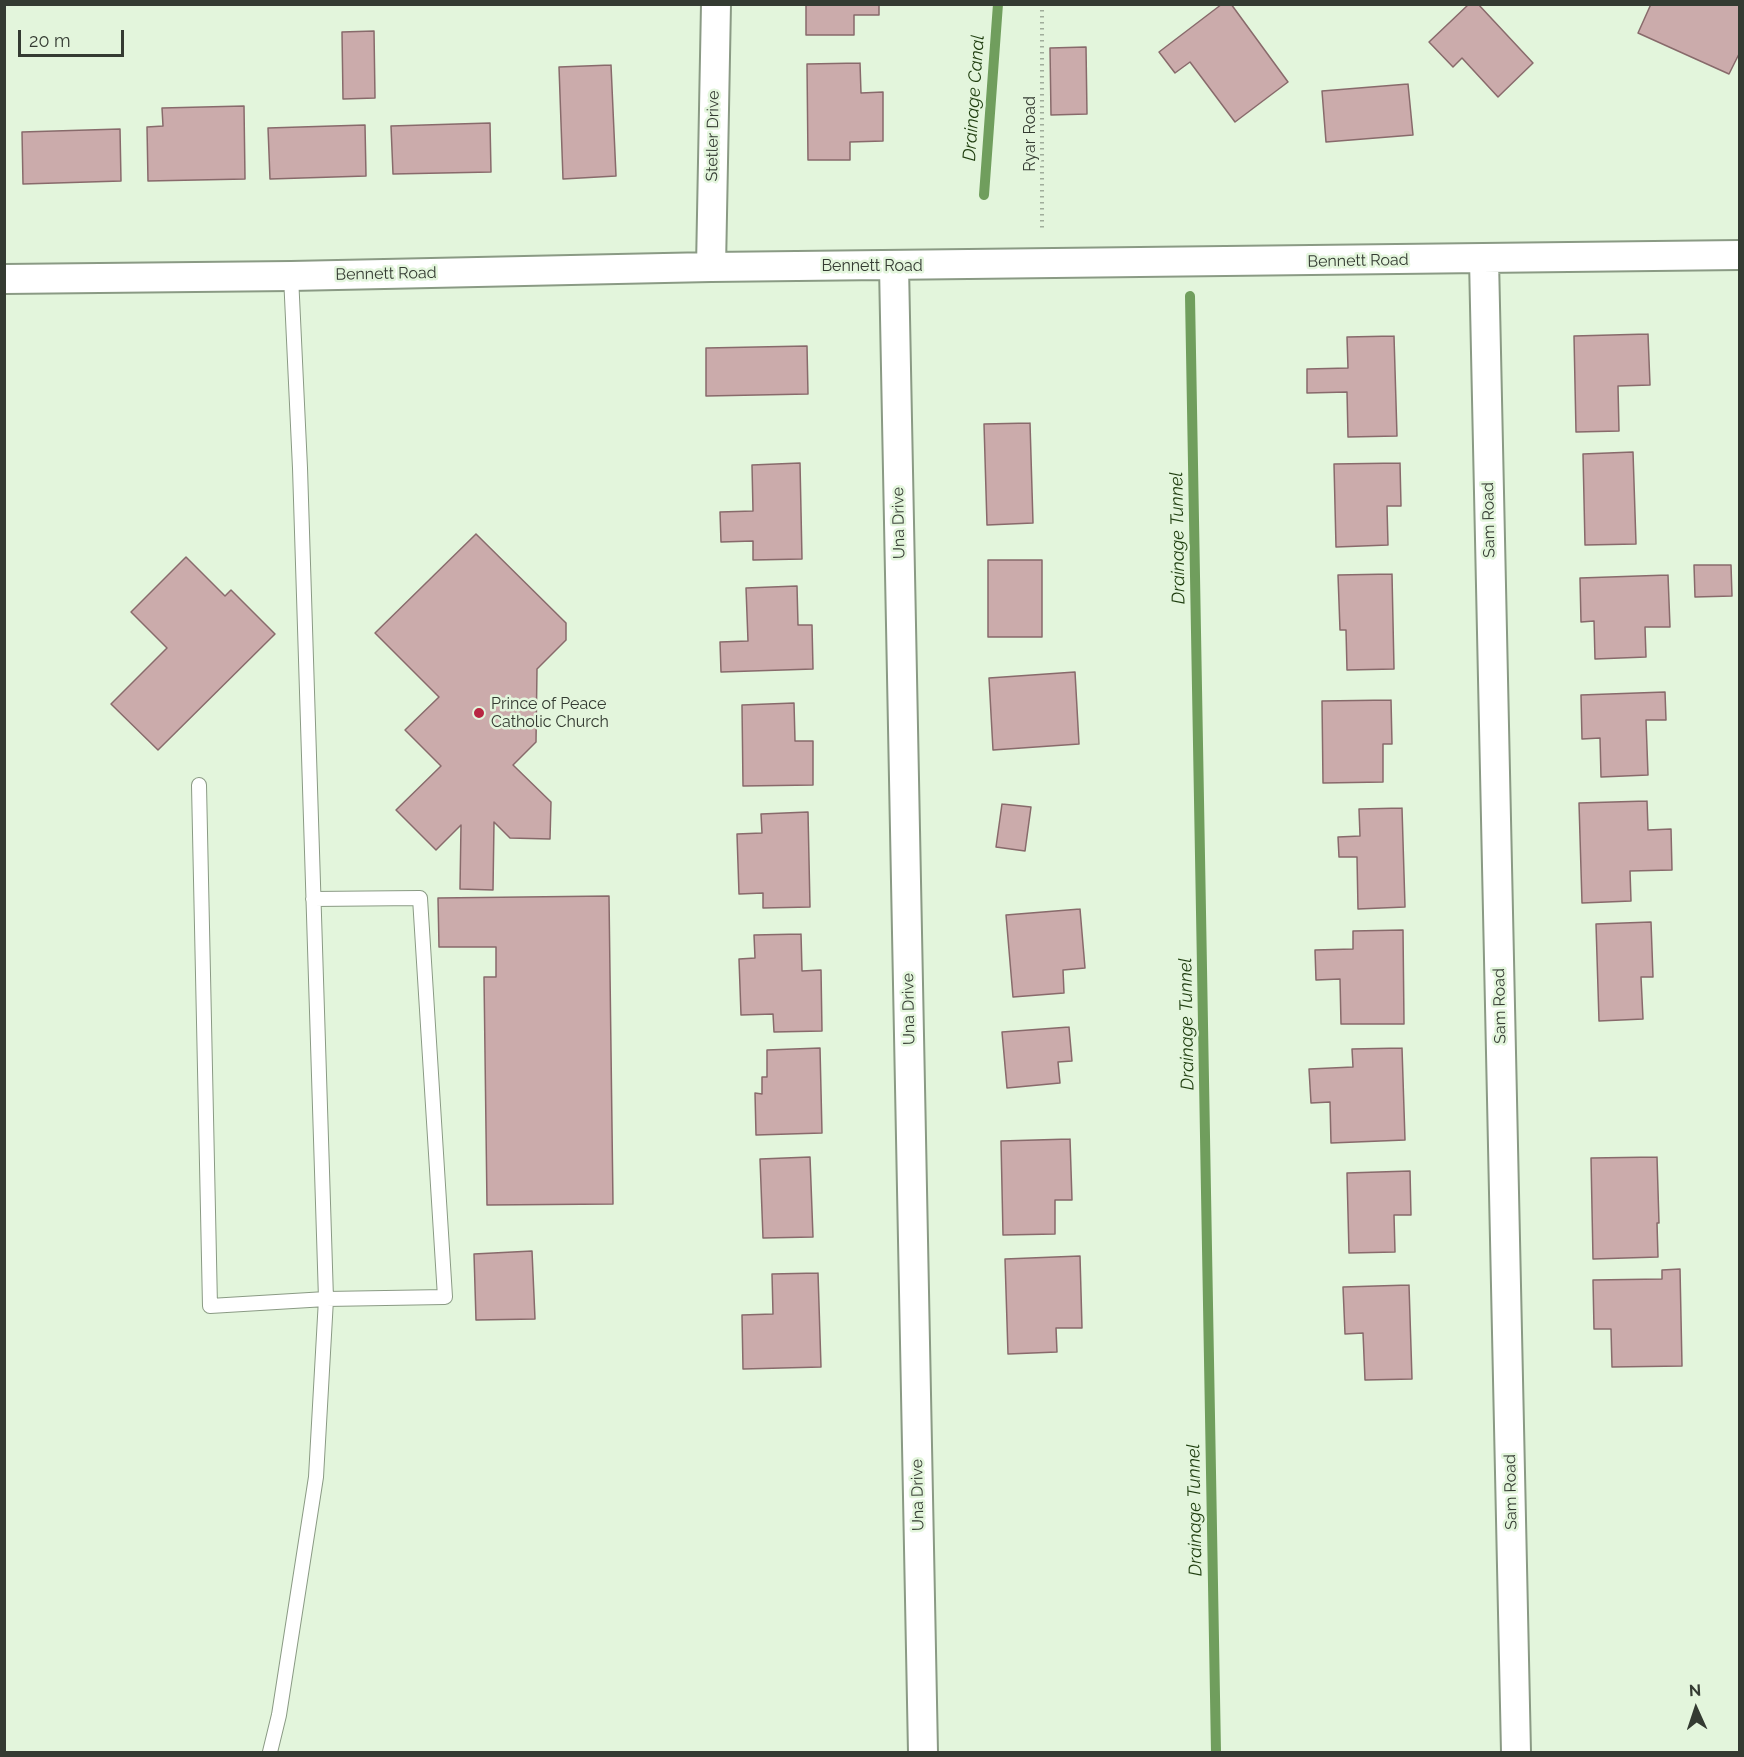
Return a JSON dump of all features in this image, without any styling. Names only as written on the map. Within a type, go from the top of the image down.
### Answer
[{"type":"street","name":"Stetler Drive","points":[[711,267],[716,4]]},
{"type":"street","name":"Bennett Road","points":[[4,279],[291,276],[711,267],[1740,255]]},
{"type":"street","name":"Sam Road","points":[[1484,259],[1516,1752]]},
{"type":"street","name":"Una Drive","points":[[894,266],[923,1752]]},
{"type":"lane","points":[[270,1752],[281,1703],[316,1477],[326,1299],[300,480],[291,276]]},
{"type":"lane","points":[[199,785],[210,1305],[326,1299],[445,1297],[420,897],[314,899]]},
{"type":"path","name":"Ryar Road","points":[[1042,4],[1042,264]]},
{"type":"building","points":[[806,4],[879,4],[879,15],[854,15],[854,35],[806,35]]},
{"type":"building","points":[[1222,4],[1231,4],[1288,82],[1235,122],[1190,62],[1175,73],[1159,52]]},
{"type":"building","points":[[1469,4],[1478,4],[1533,63],[1498,97],[1462,58],[1453,67],[1429,42]]},
{"type":"building","points":[[1651,4],[1740,4],[1740,52],[1729,74],[1638,33]]},
{"type":"building","points":[[374,31],[375,98],[343,99],[342,32]]},
{"type":"building","points":[[1086,47],[1087,114],[1051,115],[1050,48]]},
{"type":"building","points":[[860,63],[861,93],[883,92],[883,141],[850,142],[850,160],[808,160],[807,64]]},
{"type":"building","points":[[611,65],[616,176],[563,179],[559,67]]},
{"type":"building","points":[[1408,84],[1413,135],[1326,142],[1322,91]]},
{"type":"building","points":[[244,106],[245,179],[148,181],[147,127],[163,126],[162,108]]},
{"type":"building","points":[[490,123],[491,172],[393,174],[391,126]]},
{"type":"building","points":[[365,125],[366,176],[270,179],[268,128]]},
{"type":"building","points":[[120,129],[121,181],[23,184],[22,132]]},
{"type":"building","points":[[1648,334],[1650,385],[1618,386],[1619,431],[1576,432],[1574,336]]},
{"type":"building","points":[[1394,336],[1397,436],[1348,437],[1347,392],[1307,393],[1307,369],[1348,368],[1347,337]]},
{"type":"building","points":[[807,346],[808,394],[706,396],[706,348]]},
{"type":"building","points":[[1030,423],[1033,523],[987,525],[984,424]]},
{"type":"building","points":[[1633,452],[1636,544],[1585,545],[1583,454]]},
{"type":"building","points":[[800,463],[802,559],[753,560],[753,541],[721,542],[720,512],[753,511],[752,465]]},
{"type":"building","points":[[1400,463],[1401,506],[1387,506],[1388,545],[1336,547],[1334,464]]},
{"type":"building","name":"Prince of Peace Catholic Church","points":[[476,534],[566,623],[566,640],[537,669],[536,742],[513,765],[551,802],[550,839],[510,838],[494,822],[493,890],[460,889],[461,825],[436,850],[396,810],[441,766],[405,730],[439,697],[375,633]]},
{"type":"building","points":[[186,557],[225,596],[231,590],[275,634],[158,750],[111,704],[167,648],[131,612]]},
{"type":"building","points":[[988,560],[1042,560],[1042,637],[988,637]]},
{"type":"building","points":[[1694,565],[1731,565],[1732,596],[1695,597]]},
{"type":"building","points":[[1392,574],[1394,669],[1347,670],[1346,630],[1340,630],[1338,575]]},
{"type":"building","points":[[1668,575],[1670,627],[1645,627],[1646,657],[1595,659],[1594,621],[1581,622],[1580,578]]},
{"type":"building","points":[[797,586],[798,625],[812,625],[813,669],[721,672],[720,642],[748,641],[746,588]]},
{"type":"building","points":[[1075,672],[1079,744],[993,750],[989,678]]},
{"type":"building","points":[[1665,692],[1666,720],[1646,720],[1648,775],[1601,777],[1600,738],[1582,739],[1581,695]]},
{"type":"building","points":[[1391,700],[1392,744],[1383,744],[1383,782],[1323,783],[1322,701]]},
{"type":"building","points":[[794,703],[795,741],[813,741],[813,785],[743,786],[742,705]]},
{"type":"building","points":[[1647,801],[1648,830],[1671,829],[1672,870],[1630,871],[1631,901],[1582,903],[1579,803]]},
{"type":"building","points":[[1002,804],[1031,807],[1025,851],[996,847]]},
{"type":"building","points":[[1402,808],[1405,907],[1358,909],[1357,857],[1339,857],[1338,837],[1360,836],[1359,809]]},
{"type":"building","points":[[808,812],[810,907],[763,908],[763,893],[739,894],[737,834],[762,833],[761,814]]},
{"type":"building","points":[[609,896],[613,1204],[487,1205],[484,977],[496,977],[496,947],[439,947],[438,898]]},
{"type":"building","points":[[1080,909],[1085,968],[1063,970],[1064,993],[1013,997],[1006,915]]},
{"type":"building","points":[[1651,922],[1653,977],[1641,977],[1643,1019],[1599,1021],[1596,924]]},
{"type":"building","points":[[1403,930],[1404,1024],[1341,1024],[1340,979],[1316,980],[1315,950],[1353,949],[1353,931]]},
{"type":"building","points":[[801,934],[802,971],[821,970],[822,1031],[774,1032],[773,1014],[741,1015],[739,959],[755,958],[754,935]]},
{"type":"building","points":[[1069,1027],[1072,1061],[1058,1062],[1060,1083],[1007,1088],[1002,1032]]},
{"type":"building","points":[[820,1048],[822,1133],[756,1135],[755,1093],[762,1094],[762,1077],[767,1077],[767,1050]]},
{"type":"building","points":[[1402,1048],[1405,1140],[1331,1143],[1330,1102],[1311,1103],[1309,1069],[1353,1067],[1352,1049]]},
{"type":"building","points":[[1070,1139],[1072,1200],[1055,1200],[1055,1234],[1003,1235],[1001,1141]]},
{"type":"building","points":[[810,1157],[813,1237],[763,1238],[760,1159]]},
{"type":"building","points":[[1657,1157],[1658,1257],[1593,1259],[1591,1158]]},
{"type":"building","points":[[1410,1171],[1411,1215],[1394,1215],[1395,1252],[1349,1253],[1347,1173]]},
{"type":"building","points":[[532,1251],[535,1319],[476,1320],[474,1254]]},
{"type":"building","points":[[1080,1256],[1082,1328],[1056,1328],[1057,1352],[1008,1354],[1005,1259]]},
{"type":"building","points":[[1680,1269],[1682,1366],[1612,1367],[1611,1329],[1594,1329],[1593,1280],[1662,1279],[1662,1270]]},
{"type":"building","points":[[818,1273],[821,1367],[743,1369],[742,1315],[773,1314],[772,1274]]},
{"type":"building","points":[[1409,1285],[1412,1379],[1365,1380],[1363,1333],[1345,1334],[1343,1287]]},
{"type":"waterway","name":"Drainage Canal","points":[[984,195],[998,4]]},
{"type":"waterway","name":"Drainage Tunnel","points":[[1190,296],[1216,1752]]},
{"type":"place","name":"Prince of Peace Catholic Church","points":[[479,713]]}]
